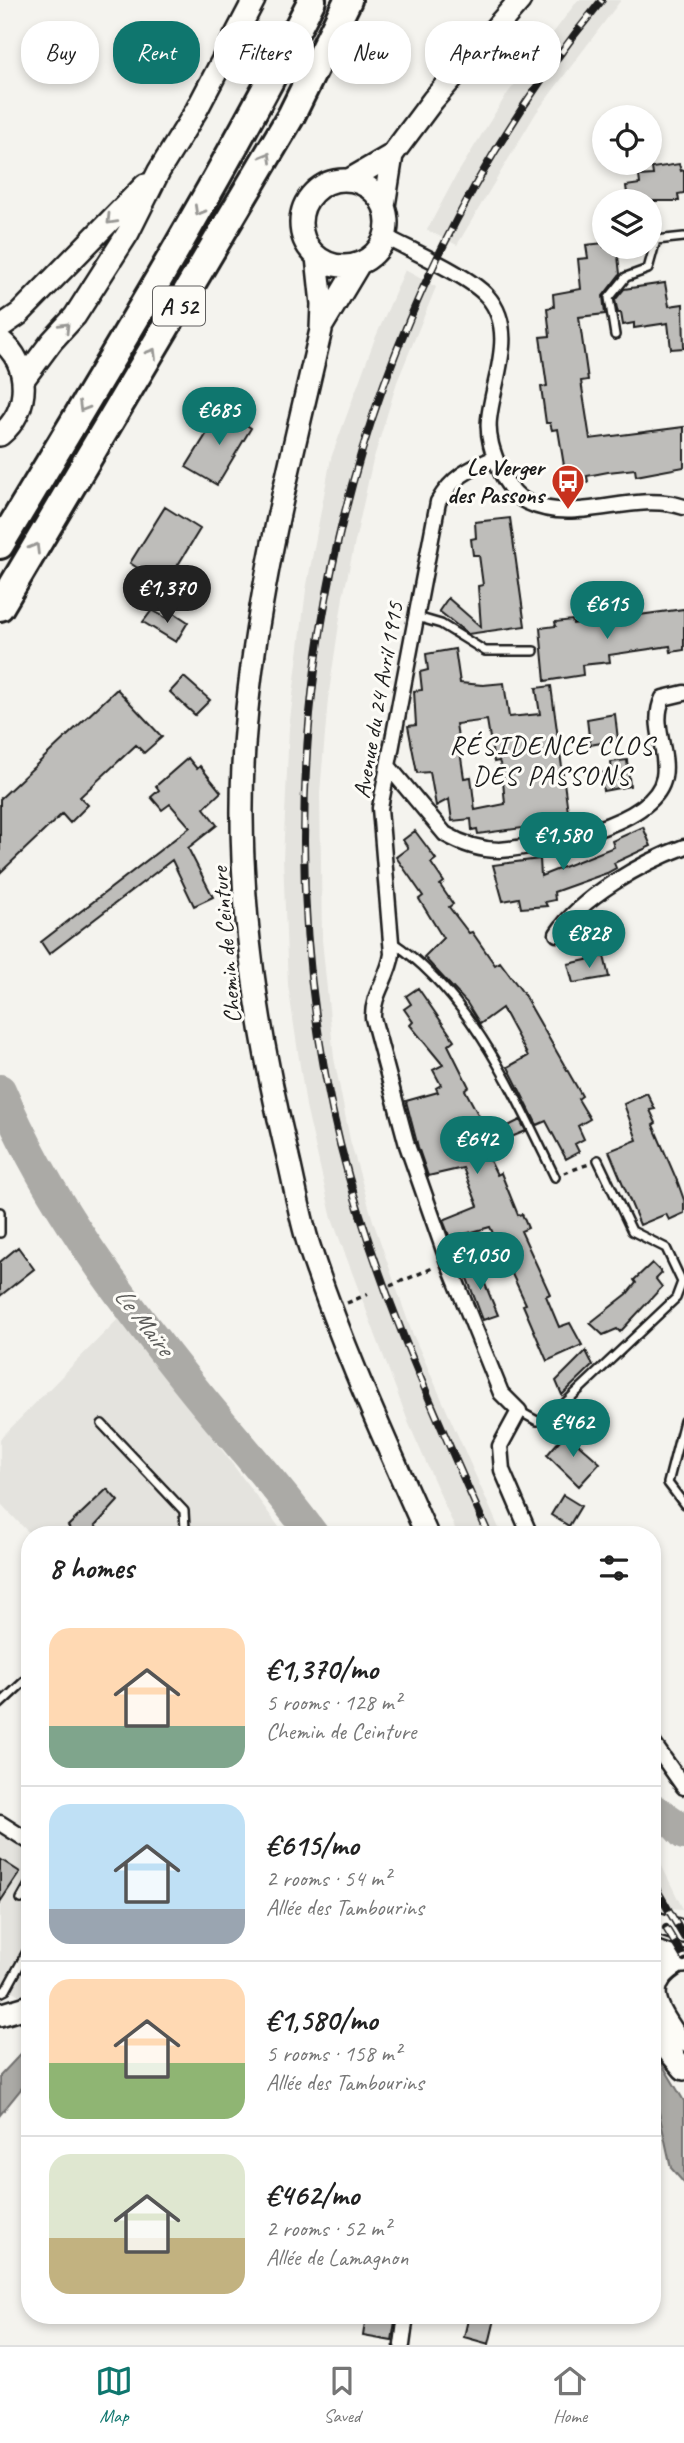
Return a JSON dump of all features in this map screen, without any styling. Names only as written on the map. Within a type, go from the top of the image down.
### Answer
[{"type":"highway","name":"A 52","points":[[0,545],[189,229],[255,113],[312,0]]},
{"type":"highway","name":"A 52","points":[[0,607],[291,116],[348,0]]},
{"type":"main road","points":[[23,380],[75,316],[128,233],[159,171],[196,111],[254,0]]},
{"type":"main road","points":[[392,155],[384,206],[388,222],[386,237],[378,251],[359,264],[330,264],[317,257],[302,234],[304,206],[322,186],[349,180],[392,155],[433,100],[520,0]]},
{"type":"main road","points":[[0,327],[19,314],[159,171]]},
{"type":"main road","points":[[349,180],[370,188],[384,206]]},
{"type":"main road","name":"Chemin de Ceinture","points":[[317,257],[322,304],[321,330],[270,554],[247,710],[242,836],[248,947],[264,1056],[309,1244],[383,1435],[423,1526]]},
{"type":"main road","name":"Chemin de Ceinture","points":[[321,330],[332,305],[359,264]]},
{"type":"main road","points":[[0,340],[14,354],[21,367],[23,380],[23,402],[15,419],[0,435]]},
{"type":"main road","points":[[661,1925],[684,1932]]},
{"type":"main road","points":[[661,1954],[682,1962]]},
{"type":"main road","points":[[661,1975],[682,1962]]},
{"type":"main road","points":[[0,2004],[21,2005]]},
{"type":"main road","points":[[0,2015],[21,2008]]},
{"type":"main road","points":[[661,2013],[682,2044]]},
{"type":"main road","points":[[661,2022],[682,2044]]},
{"type":"main road","points":[[661,2042],[684,2068]]},
{"type":"street","points":[[386,237],[447,269],[486,295],[500,318],[502,352],[489,420],[490,444],[503,478],[525,501],[553,511],[644,500],[664,501],[684,507]]},
{"type":"street","name":"Avenue du 24 Avril 1915","points":[[495,458],[464,471],[448,484],[438,502],[380,808],[390,969],[373,1006],[373,1018],[407,1145],[448,1262],[501,1393],[519,1411]]},
{"type":"street","points":[[389,767],[444,834],[455,840],[474,847],[500,850],[574,838],[653,799],[664,775],[657,710],[663,698],[684,693]]},
{"type":"street","points":[[557,934],[568,917],[621,879],[684,847]]},
{"type":"street","points":[[519,1411],[500,1446],[502,1470],[526,1526]]},
{"type":"street","points":[[661,1754],[684,1787]]},
{"type":"street","points":[[0,1823],[21,1836]]},
{"type":"street","points":[[402,2345],[405,2324]]},
{"type":"lane","points":[[615,335],[609,298],[626,277],[648,269],[656,240],[684,237]]},
{"type":"lane","points":[[416,617],[441,624],[485,651],[534,651]]},
{"type":"lane","points":[[390,940],[414,956],[475,1029],[516,1094],[555,1177]]},
{"type":"lane","points":[[519,1411],[537,1421],[547,1420],[676,1298],[682,1282],[666,1248],[632,1231],[598,1160]]},
{"type":"lane","points":[[0,1212],[0,1234]]},
{"type":"lane","points":[[684,1421],[668,1483],[684,1504]]},
{"type":"lane","points":[[102,1424],[184,1511],[183,1526]]},
{"type":"lane","points":[[0,1704],[21,1684]]},
{"type":"lane","points":[[0,1993],[6,1990],[21,1962]]},
{"type":"path","points":[[555,1177],[598,1160]]},
{"type":"path","points":[[390,1286],[448,1262]]},
{"type":"shaded area","points":[[578,0],[621,0],[561,80],[561,23]]},
{"type":"shaded area","points":[[515,84],[558,84],[536,113],[457,245],[427,230],[456,176]]},
{"type":"shaded area","points":[[405,270],[436,287],[397,382],[372,464],[343,597],[328,699],[320,793],[322,940],[334,1058],[350,1140],[373,1221],[411,1330],[498,1526],[454,1526],[409,1424],[332,1219],[306,1106],[288,985],[283,858],[289,728],[306,590],[331,458],[374,341]]},
{"type":"shaded area","points":[[122,1315],[278,1526],[22,1526],[0,1503],[0,1439]]},
{"type":"shaded area","points":[[0,1829],[21,1842],[21,1995],[0,1982]]},
{"type":"shaded area","points":[[661,1864],[683,1909],[661,1908]]},
{"type":"shaded area","points":[[21,2054],[21,2089],[0,2115],[0,2076]]},
{"type":"shaded area","points":[[661,2062],[684,2101],[684,2183],[671,2168],[661,2122]]},
{"type":"building","points":[[679,164],[681,171],[684,170],[684,193],[678,194],[679,201],[662,201],[662,189],[626,189],[626,186],[640,184],[639,176],[662,175],[662,167]]},
{"type":"building","points":[[592,244],[592,259],[618,259],[620,274],[603,296],[605,314],[579,317],[588,380],[581,381],[590,439],[684,427],[684,467],[636,476],[635,469],[608,472],[587,476],[588,482],[573,485],[572,478],[566,478],[558,429],[552,430],[550,423],[546,423],[541,387],[547,386],[540,337],[550,336],[547,308],[554,307],[553,294],[581,289],[578,259],[588,258],[586,245]]},
{"type":"building","points":[[665,283],[669,306],[683,304],[684,348],[671,349],[668,323],[634,328],[634,323],[623,325],[621,313],[618,313],[615,300],[624,289]]},
{"type":"building","points":[[222,409],[251,428],[217,485],[186,467]]},
{"type":"building","points":[[165,507],[200,529],[165,586],[130,563]]},
{"type":"building","points":[[510,518],[525,626],[468,634],[439,611],[448,598],[481,627],[478,586],[483,585],[479,555],[473,555],[471,539],[476,538],[475,522]]},
{"type":"building","points":[[684,609],[684,650],[671,652],[670,646],[609,655],[610,662],[582,665],[583,675],[545,681],[540,628],[556,626],[555,622],[572,620],[573,624]]},
{"type":"building","points":[[152,610],[168,619],[173,612],[188,622],[176,642],[143,622]]},
{"type":"building","points":[[455,649],[460,683],[504,683],[509,717],[540,714],[536,688],[551,686],[569,819],[543,822],[544,831],[523,834],[522,828],[478,834],[477,829],[472,830],[471,819],[452,821],[449,799],[436,806],[430,772],[417,773],[408,726],[416,725],[414,691],[422,690],[420,672],[428,670],[426,654]],"holes":[[[487,720],[494,762],[499,761],[502,770],[505,804],[475,810],[471,777],[464,778],[456,724]]]},
{"type":"building","points":[[184,677],[210,700],[195,715],[170,692]]},
{"type":"building","points":[[117,689],[162,737],[144,753],[136,745],[80,797],[88,805],[70,823],[62,814],[0,873],[0,799]]},
{"type":"building","points":[[615,714],[618,740],[590,745],[587,719]]},
{"type":"building","points":[[188,758],[197,769],[200,766],[221,792],[204,808],[217,825],[188,848],[213,897],[194,906],[172,860],[49,954],[41,942],[190,827],[170,804],[162,810],[151,797],[159,790],[156,786]]},
{"type":"building","points":[[627,760],[630,786],[603,791],[601,773],[612,772],[611,762]]},
{"type":"building","points":[[643,827],[651,846],[614,863],[616,868],[607,873],[554,892],[555,900],[545,902],[547,906],[521,908],[519,898],[503,901],[493,865],[540,859],[541,876],[614,847],[612,841]]},
{"type":"building","points":[[415,831],[436,859],[431,863],[444,882],[440,885],[453,904],[449,907],[469,933],[472,932],[495,965],[500,962],[523,993],[582,1096],[578,1099],[590,1119],[578,1126],[584,1139],[575,1144],[579,1152],[566,1159],[546,1121],[537,1125],[508,1067],[528,1056],[502,1008],[480,1024],[467,1003],[424,957],[443,938],[419,899],[423,896],[396,857],[408,848],[403,840]]},
{"type":"building","points":[[604,956],[609,977],[573,983],[568,964]]},
{"type":"building","points":[[418,988],[454,1040],[448,1045],[469,1087],[465,1090],[479,1116],[473,1119],[480,1140],[497,1175],[501,1173],[518,1215],[522,1214],[528,1228],[521,1231],[550,1294],[546,1296],[559,1327],[570,1323],[582,1345],[547,1361],[523,1305],[526,1304],[490,1227],[465,1234],[466,1237],[452,1243],[443,1220],[478,1206],[463,1168],[428,1176],[418,1147],[406,1101],[438,1092],[436,1088],[441,1085],[433,1070],[443,1065],[410,1025],[413,1022],[404,1009],[411,1004],[406,996]]},
{"type":"building","points":[[647,1093],[655,1109],[650,1110],[656,1123],[653,1125],[684,1200],[684,1213],[669,1220],[666,1214],[640,1225],[609,1151],[637,1140],[624,1104]]},
{"type":"building","points":[[520,1120],[526,1131],[509,1138],[504,1128]]},
{"type":"building","points":[[18,1247],[34,1269],[0,1296],[0,1262]]},
{"type":"building","points":[[470,1261],[477,1274],[480,1272],[498,1315],[483,1320],[462,1265]]},
{"type":"building","points":[[652,1263],[662,1273],[656,1279],[662,1287],[620,1332],[617,1329],[603,1335],[590,1323],[627,1294],[636,1283],[634,1280]]},
{"type":"building","points":[[586,1351],[593,1365],[562,1395],[556,1381]]},
{"type":"building","points":[[566,1433],[600,1463],[579,1486],[547,1455]]},
{"type":"building","points":[[107,1489],[118,1501],[95,1526],[68,1526]]},
{"type":"building","points":[[563,1495],[581,1506],[569,1526],[551,1515]]},
{"type":"building","points":[[0,1859],[20,1872],[0,1902]]},
{"type":"building","points":[[365,2324],[395,2324],[392,2341],[363,2336]]},
{"type":"building","points":[[467,2324],[494,2324],[489,2344],[464,2337]]},
{"type":"waterway","name":"Le Maïre","points":[[0,1090],[39,1169],[85,1244],[191,1386],[306,1526]]},
{"type":"waterway","name":"Le Maïre","points":[[661,1814],[684,1834]]},
{"type":"railway","points":[[485,1526],[387,1294],[340,1144],[313,994],[304,842],[312,691],[338,541],[380,396],[438,256],[512,123],[602,0]]},
{"type":"railway","points":[[661,1897],[684,1937]]},
{"type":"railway","points":[[666,1928],[684,1958]]},
{"type":"place","name":"Le Verger des Passons","points":[[568,511]]},
{"type":"district","name":"RÉSIDENCE CLOS DES PASSONS","points":[[552,760]]}]
